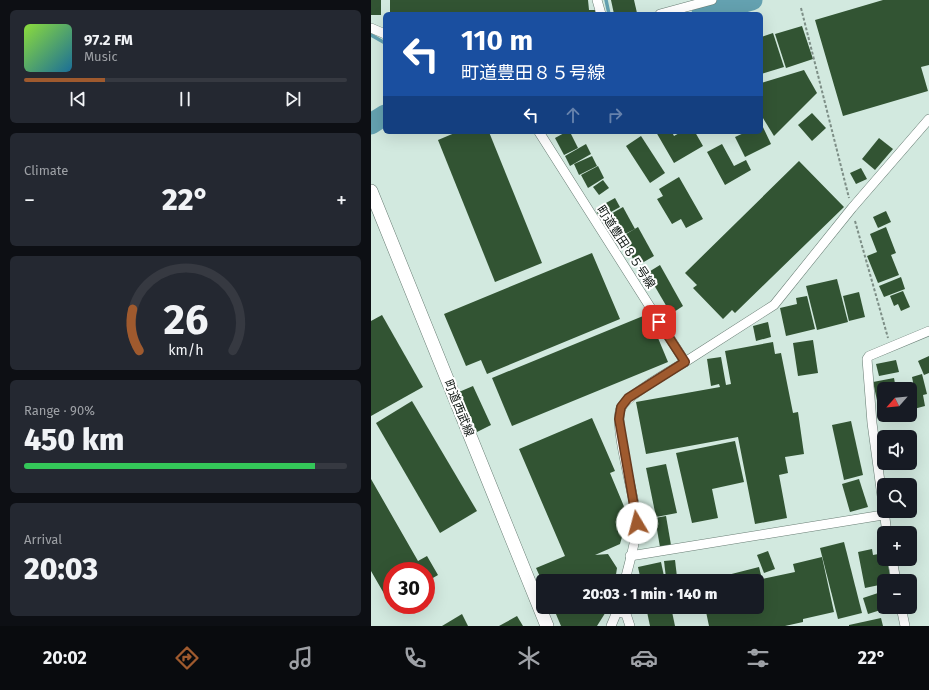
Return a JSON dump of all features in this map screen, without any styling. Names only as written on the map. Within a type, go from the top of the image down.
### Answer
[{"type":"street","points":[[597,0],[600,12]]},
{"type":"street","points":[[667,12],[712,0]]},
{"type":"street","points":[[371,28],[383,33]]},
{"type":"street","points":[[626,574],[637,523],[633,490],[623,452],[619,419],[621,407],[628,398],[774,305],[852,208],[929,119]]},
{"type":"street","name":"町道豊田８５号線","points":[[540,134],[685,362]]},
{"type":"street","name":"町道西武線","points":[[371,191],[547,626]]},
{"type":"street","points":[[879,478],[872,423],[867,359],[869,356],[929,331]]},
{"type":"street","points":[[630,556],[877,516]]},
{"type":"street","points":[[611,626],[616,614]]},
{"type":"street","points":[[626,614],[630,626]]},
{"type":"street","points":[[902,614],[905,626]]},
{"type":"path","points":[[801,8],[852,208],[890,347]]},
{"type":"building","points":[[371,0],[381,0],[381,15],[371,15]]},
{"type":"building","points":[[390,0],[588,0],[589,10],[595,10],[595,12],[390,12]]},
{"type":"building","points":[[611,0],[634,0],[637,12],[614,12]]},
{"type":"building","points":[[883,0],[929,0],[929,65],[921,67],[928,91],[843,116],[815,20]]},
{"type":"building","points":[[802,26],[813,59],[786,68],[775,34]]},
{"type":"building","points":[[773,33],[784,67],[763,73],[763,36]]},
{"type":"building","points":[[804,70],[817,93],[774,136],[763,118],[763,82]]},
{"type":"building","points":[[812,113],[826,128],[812,141],[798,125]]},
{"type":"building","points":[[763,127],[771,144],[745,157],[735,137],[742,134],[763,134]]},
{"type":"building","points":[[452,134],[490,134],[542,263],[495,282],[438,140]]},
{"type":"building","points":[[562,134],[571,134],[578,148],[564,155],[555,138]]},
{"type":"building","points":[[657,134],[673,134],[674,136],[678,134],[696,134],[703,146],[674,163]]},
{"type":"building","points":[[641,136],[665,173],[650,183],[626,146]]},
{"type":"building","points":[[879,138],[893,149],[875,170],[862,159]]},
{"type":"building","points":[[586,144],[591,154],[570,166],[565,156]]},
{"type":"building","points":[[722,144],[734,166],[746,160],[751,170],[725,185],[707,152]]},
{"type":"building","points":[[592,156],[597,166],[579,175],[574,164]]},
{"type":"building","points":[[799,161],[844,207],[735,313],[732,310],[723,319],[693,288],[697,285],[685,273]]},
{"type":"building","points":[[598,166],[604,178],[588,188],[581,175]]},
{"type":"building","points":[[861,168],[867,179],[856,184],[850,173]]},
{"type":"building","points":[[679,177],[703,219],[686,228],[681,219],[672,224],[657,199],[663,196],[659,189]]},
{"type":"building","points":[[603,180],[609,188],[599,195],[593,187]]},
{"type":"building","points":[[615,198],[620,207],[600,218],[595,209]]},
{"type":"building","points":[[623,207],[635,229],[613,240],[602,219]]},
{"type":"building","points":[[886,211],[891,222],[878,228],[873,217]]},
{"type":"building","points":[[638,227],[654,256],[637,266],[621,237]]},
{"type":"building","points":[[886,227],[896,253],[891,255],[899,275],[878,283],[867,256],[877,252],[870,234]]},
{"type":"building","points":[[592,253],[620,319],[487,374],[481,360],[466,366],[444,314]]},
{"type":"building","points":[[660,265],[683,306],[671,314],[647,273]]},
{"type":"building","points":[[901,277],[905,289],[884,297],[879,286]]},
{"type":"building","points":[[837,279],[848,322],[817,330],[806,286]]},
{"type":"building","points":[[903,291],[910,307],[901,311],[898,304],[894,306],[890,296]]},
{"type":"building","points":[[859,292],[865,317],[849,321],[843,296]]},
{"type":"building","points":[[807,296],[815,329],[786,336],[780,308],[797,304],[796,298]]},
{"type":"building","points":[[648,314],[668,362],[512,426],[492,378]]},
{"type":"building","points":[[382,315],[423,387],[371,416],[371,321]]},
{"type":"building","points":[[768,322],[771,337],[756,341],[753,326]]},
{"type":"building","points":[[813,340],[818,373],[798,376],[793,343]]},
{"type":"building","points":[[773,342],[775,354],[781,353],[793,413],[798,412],[804,454],[785,457],[788,473],[779,475],[787,518],[755,524],[738,437],[646,454],[636,402],[720,387],[719,384],[711,386],[707,359],[721,357],[726,385],[731,384],[725,351]]},
{"type":"building","points":[[929,356],[929,373],[924,375],[918,361]]},
{"type":"building","points":[[896,360],[899,372],[879,376],[876,364]]},
{"type":"building","points":[[922,374],[927,394],[923,395],[925,406],[917,408],[917,382],[913,382],[912,377]]},
{"type":"building","points":[[894,378],[895,382],[877,382],[877,400],[873,382]]},
{"type":"building","points":[[473,386],[491,425],[477,432],[459,392]]},
{"type":"building","points":[[412,401],[477,511],[440,533],[376,423]]},
{"type":"building","points":[[592,418],[615,471],[610,473],[628,516],[620,544],[595,555],[608,554],[617,568],[616,574],[539,574],[536,568],[565,556],[519,449]]},
{"type":"building","points":[[851,421],[863,475],[844,480],[832,425]]},
{"type":"building","points":[[735,441],[744,482],[712,489],[718,518],[692,523],[676,453]]},
{"type":"building","points":[[666,464],[677,513],[656,517],[646,468]]},
{"type":"building","points":[[371,479],[418,561],[427,556],[430,562],[383,562],[383,592],[371,571]]},
{"type":"building","points":[[859,479],[868,507],[850,512],[842,484]]},
{"type":"building","points":[[666,516],[671,545],[660,547],[655,518]]},
{"type":"building","points":[[844,542],[862,613],[838,619],[820,548]]},
{"type":"building","points":[[872,549],[873,555],[877,554],[877,566],[888,566],[890,574],[877,574],[877,585],[865,588],[858,552]]},
{"type":"building","points":[[768,551],[775,569],[764,573],[757,555]]},
{"type":"building","points":[[822,557],[834,612],[803,619],[803,622],[785,626],[709,626],[706,614],[764,614],[764,579],[795,572],[793,564]]},
{"type":"building","points":[[675,560],[677,574],[666,574],[664,561]]},
{"type":"building","points":[[661,562],[664,574],[640,574],[638,567]]},
{"type":"building","points":[[759,567],[761,574],[732,574]]},
{"type":"building","points":[[435,570],[438,575],[435,577]]},
{"type":"building","points":[[877,593],[877,611],[868,614],[863,598]]},
{"type":"building","points":[[462,614],[468,626],[442,626]]},
{"type":"building","points":[[556,614],[605,614],[597,626],[561,626]]},
{"type":"building","points":[[647,614],[672,614],[675,626],[650,626]]},
{"type":"building","points":[[517,616],[523,626],[499,626]]},
{"type":"building","points":[[881,618],[883,626],[849,626],[849,625]]},
{"type":"waterway","points":[[606,0],[609,12]]},
{"type":"waterway","points":[[709,12],[752,0]]},
{"type":"waterway","points":[[371,35],[383,42]]},
{"type":"waterway","points":[[371,124],[383,116]]},
{"type":"route","points":[[637,523],[633,490],[623,452],[619,419],[621,407],[628,398],[685,362],[659,322]]}]
